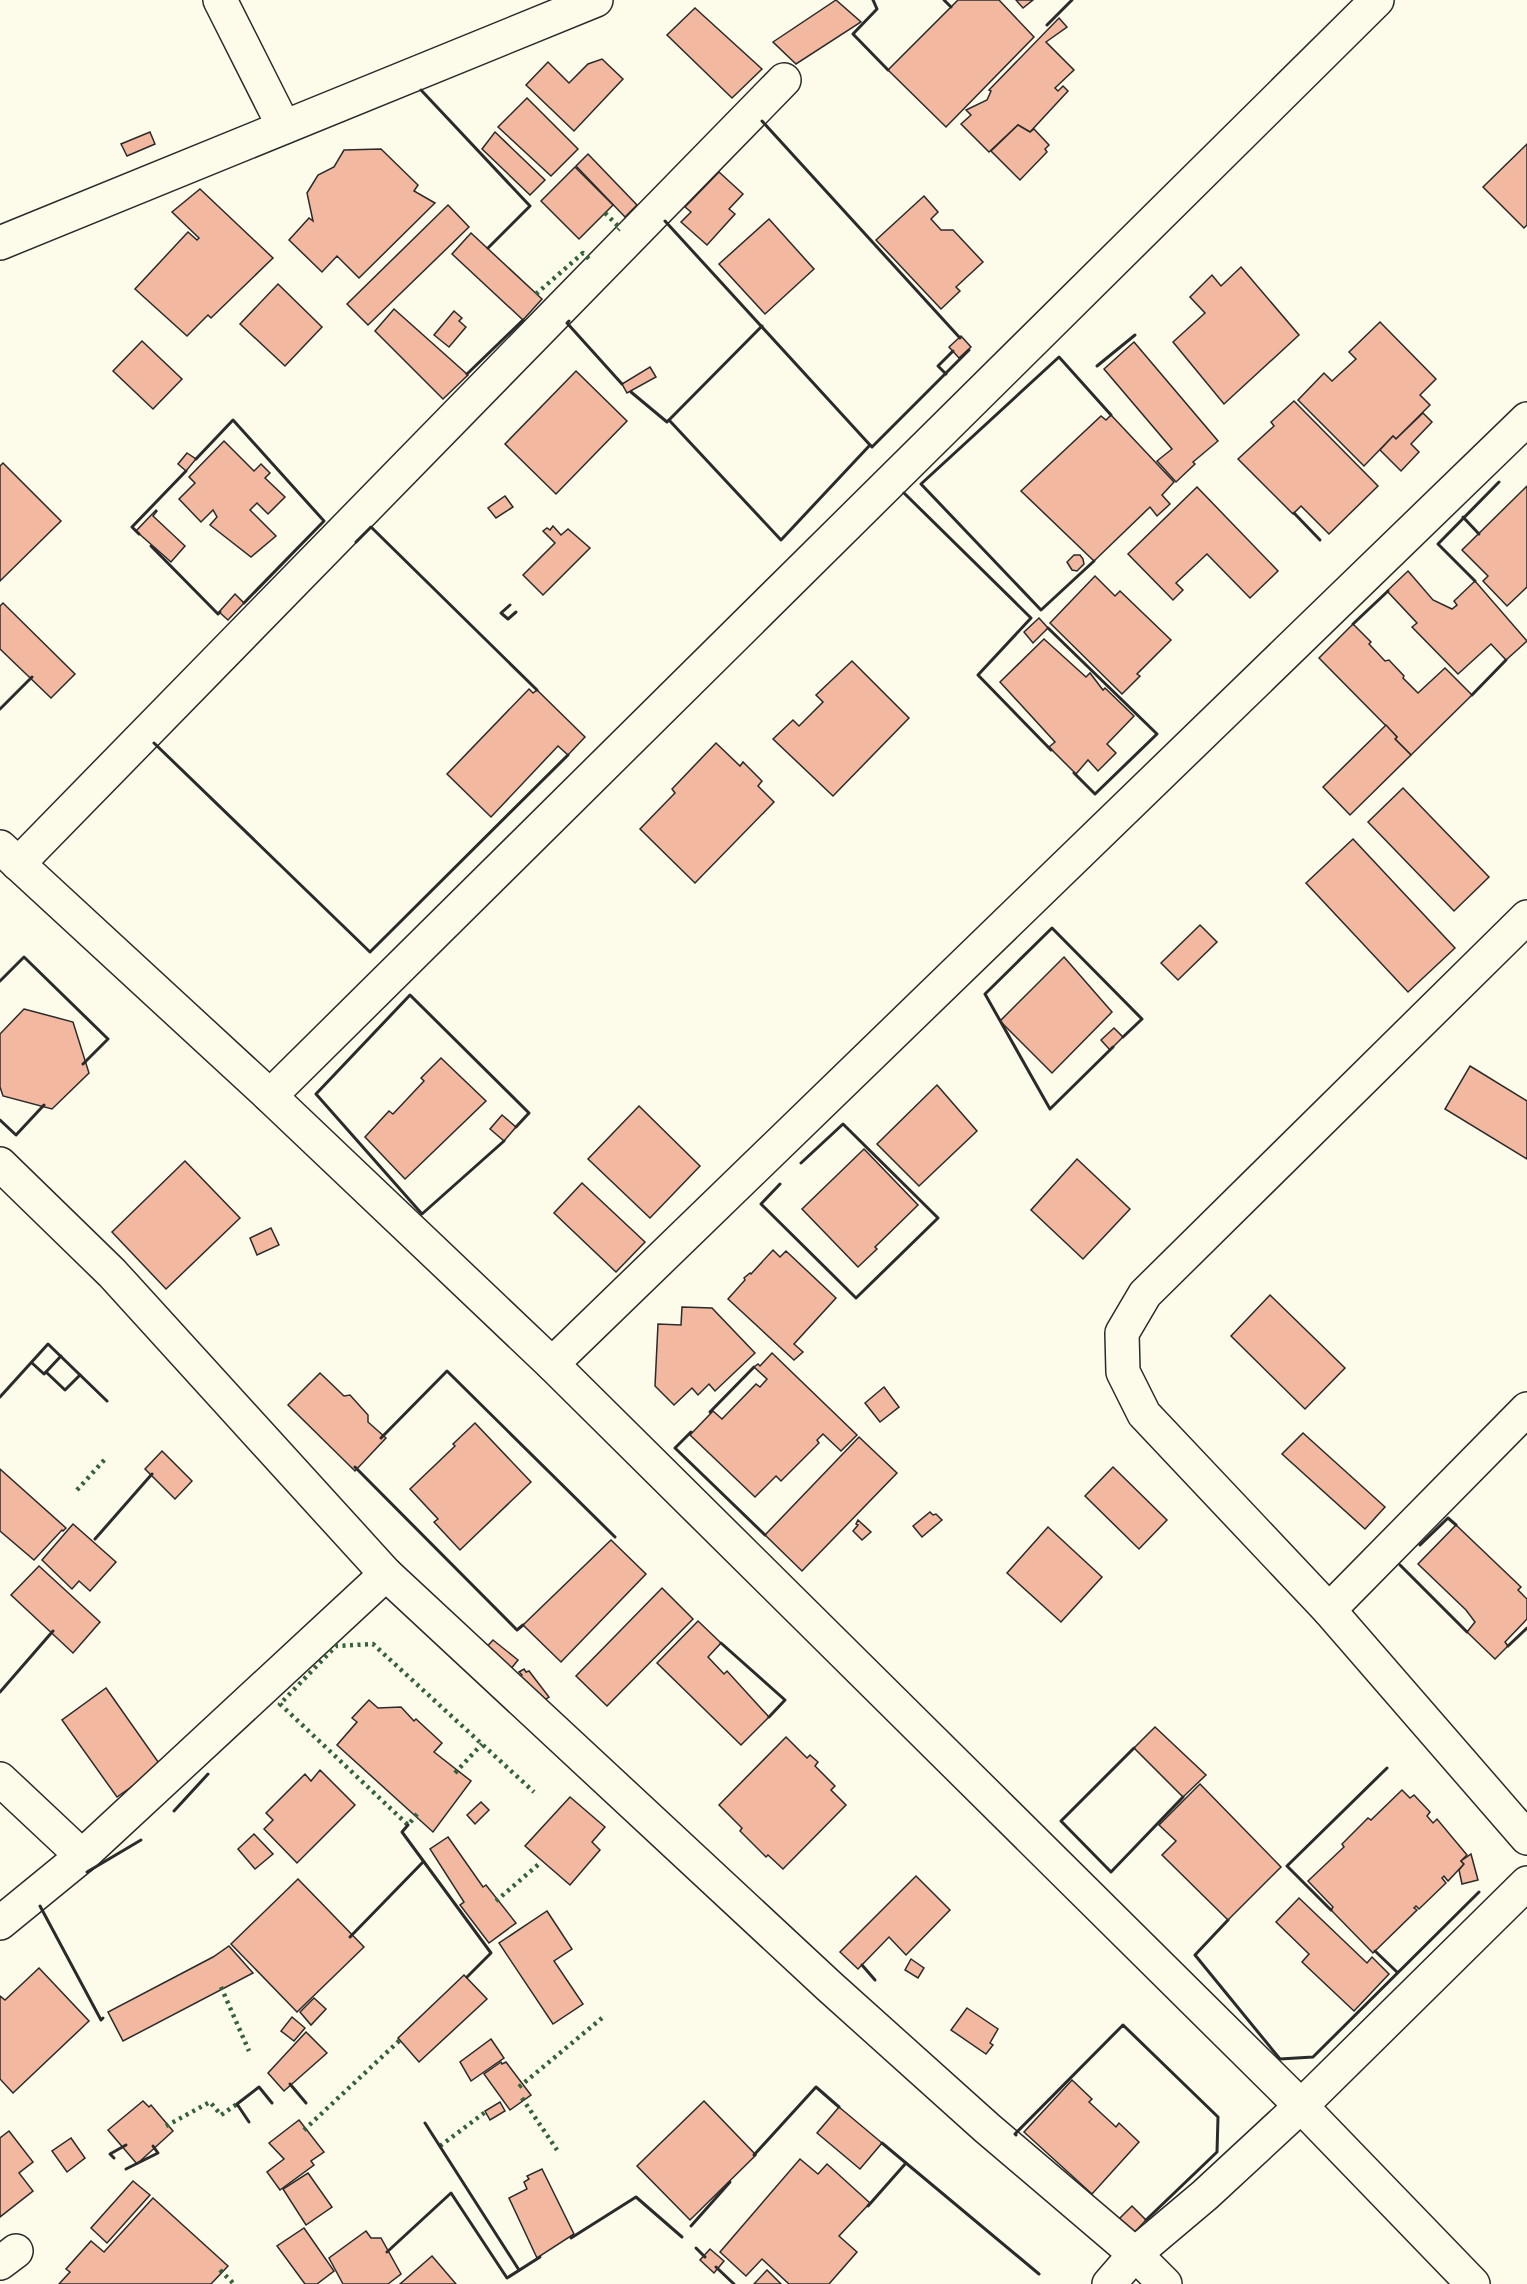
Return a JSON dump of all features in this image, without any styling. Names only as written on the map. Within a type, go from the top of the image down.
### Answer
[{"type":"street","points":[[220,0],[284,128]]},
{"type":"street","points":[[0,243],[596,0]]},
{"type":"street","points":[[270,1096],[1377,0]]},
{"type":"street","points":[[784,80],[9,856],[270,1096],[552,1364],[1301,2106],[1473,2284]]},
{"type":"street","points":[[552,1364],[1527,419]]},
{"type":"street","points":[[1527,917],[1145,1294],[1122,1333],[1123,1372],[1144,1414],[1329,1610],[1527,1838]]},
{"type":"street","points":[[0,1164],[112,1273],[386,1574],[829,1986],[987,2127],[1135,2254],[1165,2284]]},
{"type":"street","points":[[1329,1610],[1527,1409]]},
{"type":"street","points":[[0,1923],[82,1856],[386,1574]]},
{"type":"street","points":[[0,1779],[82,1856]]},
{"type":"street","points":[[1109,2284],[1135,2254],[1301,2106],[1527,1883]]},
{"type":"building","points":[[836,0],[861,22],[796,64],[773,42]]},
{"type":"building","points":[[958,0],[999,0],[1034,37],[946,127],[888,70]]},
{"type":"building","points":[[1016,0],[1033,0],[1023,8]]},
{"type":"building","points":[[695,8],[762,69],[732,98],[667,35]]},
{"type":"building","points":[[1059,18],[1067,27],[1046,42],[1074,70],[1055,88],[1058,91],[1063,86],[1068,91],[1030,132],[1018,125],[989,152],[961,124],[971,115],[966,110],[987,100],[991,91],[989,90]]},
{"type":"building","points":[[602,59],[623,79],[574,131],[526,85],[548,62],[569,83],[588,64]]},
{"type":"building","points":[[527,98],[578,149],[551,176],[498,127]]},
{"type":"building","points":[[1018,125],[1030,132],[1034,129],[1049,145],[1045,149],[1047,152],[1020,180],[991,151]]},
{"type":"building","points":[[150,132],[155,144],[127,156],[121,144]]},
{"type":"building","points":[[495,132],[545,180],[530,195],[482,149]]},
{"type":"building","points":[[1527,144],[1527,225],[1524,228],[1483,187]]},
{"type":"building","points":[[381,149],[418,185],[414,191],[435,203],[359,278],[337,256],[322,272],[289,240],[309,218],[313,221],[307,193],[318,175],[334,167],[344,150]]},
{"type":"building","points":[[588,154],[637,205],[625,217],[576,166]]},
{"type":"building","points":[[575,167],[613,205],[579,239],[541,201]]},
{"type":"building","points":[[719,172],[743,194],[729,209],[735,214],[707,245],[681,222],[691,212],[685,207]]},
{"type":"building","points":[[200,189],[273,258],[211,318],[208,315],[187,336],[135,289],[188,232],[197,240],[199,238],[172,212]]},
{"type":"building","points":[[924,196],[938,212],[931,219],[941,230],[953,230],[983,262],[956,287],[960,291],[941,309],[876,240]]},
{"type":"building","points":[[448,205],[469,227],[368,325],[347,304]]},
{"type":"building","points":[[769,219],[814,269],[765,314],[719,264]]},
{"type":"building","points":[[471,233],[542,299],[523,320],[452,254]]},
{"type":"building","points":[[1241,267],[1299,335],[1224,404],[1173,342],[1205,313],[1190,297],[1212,275],[1221,286]]},
{"type":"building","points":[[278,284],[322,327],[285,366],[240,324]]},
{"type":"building","points":[[394,309],[468,375],[443,399],[375,331]]},
{"type":"building","points":[[454,311],[462,318],[459,321],[466,327],[449,347],[434,335]]},
{"type":"building","points":[[1380,322],[1436,379],[1420,395],[1430,405],[1396,439],[1393,436],[1364,466],[1298,400],[1324,373],[1332,381],[1356,359],[1349,352]]},
{"type":"building","points":[[961,336],[971,347],[959,358],[949,347]]},
{"type":"building","points":[[142,341],[182,379],[153,409],[113,371]]},
{"type":"building","points":[[1134,342],[1218,441],[1193,462],[1195,464],[1176,482],[1157,461],[1172,449],[1104,369]]},
{"type":"building","points":[[650,367],[656,377],[627,393],[622,384]]},
{"type":"building","points":[[576,371],[627,421],[556,494],[505,444]]},
{"type":"building","points":[[1294,401],[1378,486],[1329,534],[1301,506],[1293,514],[1238,459],[1274,426],[1271,422]]},
{"type":"building","points":[[1423,413],[1432,422],[1411,444],[1419,452],[1401,471],[1380,450],[1393,436],[1396,439]]},
{"type":"building","points":[[1111,415],[1174,482],[1162,495],[1170,504],[1157,516],[1150,507],[1094,561],[1021,491],[1101,416],[1106,420]]},
{"type":"building","points":[[224,441],[254,471],[261,464],[270,473],[265,478],[285,497],[268,514],[257,503],[250,510],[276,536],[251,557],[210,525],[217,517],[213,510],[201,522],[179,499],[195,483],[189,477]]},
{"type":"building","points":[[187,453],[196,459],[186,471],[178,464]]},
{"type":"building","points":[[3,463],[61,521],[0,581],[0,466]]},
{"type":"building","points":[[1527,486],[1527,587],[1507,606],[1483,581],[1488,576],[1462,550]]},
{"type":"building","points":[[1197,487],[1278,571],[1250,598],[1207,554],[1176,583],[1183,590],[1173,600],[1128,554]]},
{"type":"building","points":[[505,496],[513,507],[496,518],[488,508]]},
{"type":"building","points":[[156,510],[153,516],[185,546],[171,562],[136,531]]},
{"type":"building","points":[[553,526],[561,535],[568,529],[590,548],[543,595],[523,575],[555,543],[543,531],[547,528],[550,530]]},
{"type":"building","points":[[1074,555],[1080,555],[1084,564],[1077,571],[1072,570],[1067,562]]},
{"type":"building","points":[[1408,571],[1433,600],[1452,609],[1457,605],[1454,601],[1475,581],[1527,641],[1506,660],[1491,644],[1458,674],[1412,627],[1417,623],[1387,591]]},
{"type":"building","points":[[1095,576],[1115,596],[1120,591],[1171,640],[1137,674],[1140,676],[1122,694],[1050,623]]},
{"type":"building","points":[[235,594],[244,603],[228,620],[219,612]]},
{"type":"building","points":[[3,603],[75,674],[51,698],[0,649],[0,606]]},
{"type":"building","points":[[1039,618],[1048,628],[1033,643],[1024,632]]},
{"type":"building","points":[[1353,624],[1371,642],[1369,644],[1385,661],[1389,660],[1418,693],[1445,668],[1472,695],[1411,755],[1395,739],[1397,737],[1319,658]]},
{"type":"building","points":[[1044,639],[1086,677],[1090,673],[1103,690],[1105,688],[1134,716],[1107,744],[1116,753],[1098,771],[1088,760],[1076,774],[1049,747],[1055,742],[1000,682]]},
{"type":"building","points":[[852,661],[909,718],[833,796],[773,739],[793,720],[799,726],[823,702],[816,695]]},
{"type":"building","points":[[529,689],[533,693],[537,690],[585,737],[568,755],[558,746],[491,817],[447,774]]},
{"type":"building","points":[[1386,725],[1397,737],[1395,739],[1411,755],[1350,815],[1323,787]]},
{"type":"building","points":[[716,743],[740,766],[743,762],[762,781],[758,786],[774,802],[695,883],[640,829],[675,793],[672,789]]},
{"type":"building","points":[[1403,788],[1489,877],[1454,911],[1368,822]]},
{"type":"building","points":[[1353,839],[1455,948],[1408,992],[1306,883]]},
{"type":"building","points":[[1200,925],[1217,942],[1178,980],[1161,963]]},
{"type":"building","points":[[1064,957],[1112,1012],[1052,1073],[1000,1021]]},
{"type":"building","points":[[24,1009],[73,1022],[89,1073],[52,1109],[3,1096],[0,1087],[0,1034]]},
{"type":"building","points":[[1114,1028],[1123,1037],[1110,1050],[1101,1040]]},
{"type":"building","points":[[441,1058],[486,1101],[405,1179],[365,1137],[389,1111],[393,1114],[424,1081],[421,1078]]},
{"type":"building","points":[[1470,1066],[1527,1101],[1527,1159],[1445,1109]]},
{"type":"building","points":[[937,1085],[977,1131],[919,1186],[877,1144]]},
{"type":"building","points":[[639,1106],[700,1166],[650,1218],[588,1159]]},
{"type":"building","points":[[502,1115],[516,1127],[504,1141],[490,1129]]},
{"type":"building","points":[[864,1149],[918,1205],[858,1267],[802,1209]]},
{"type":"building","points":[[1077,1159],[1130,1209],[1083,1259],[1031,1210]]},
{"type":"building","points":[[185,1161],[240,1218],[166,1289],[112,1232]]},
{"type":"building","points":[[582,1183],[645,1242],[616,1272],[554,1213]]},
{"type":"building","points":[[271,1228],[279,1245],[257,1255],[250,1238]]},
{"type":"building","points":[[773,1250],[780,1257],[786,1251],[836,1298],[794,1344],[803,1352],[794,1360],[728,1299],[745,1280],[744,1278],[751,1274]]},
{"type":"building","points":[[1270,1295],[1345,1368],[1305,1409],[1231,1336]]},
{"type":"building","points":[[682,1307],[712,1308],[755,1353],[715,1391],[709,1384],[698,1395],[692,1388],[674,1405],[655,1386],[658,1324],[681,1325]]},
{"type":"building","points":[[772,1353],[857,1435],[841,1451],[823,1434],[817,1440],[819,1443],[781,1481],[776,1476],[755,1497],[690,1435],[713,1411],[722,1419],[756,1384],[760,1387],[767,1379],[754,1367],[758,1364],[760,1366]]},
{"type":"building","points":[[320,1373],[344,1396],[350,1395],[368,1415],[368,1422],[386,1438],[355,1471],[288,1405]]},
{"type":"building","points":[[884,1387],[899,1407],[880,1422],[865,1403]]},
{"type":"building","points":[[475,1423],[531,1482],[460,1550],[434,1522],[438,1519],[410,1489],[455,1446],[453,1444]]},
{"type":"building","points":[[1303,1433],[1385,1507],[1365,1529],[1282,1454]]},
{"type":"building","points":[[859,1437],[897,1473],[802,1571],[765,1535]]},
{"type":"building","points":[[162,1451],[192,1481],[175,1499],[145,1469]]},
{"type":"building","points":[[1113,1467],[1167,1520],[1139,1549],[1085,1496]]},
{"type":"building","points":[[0,1469],[66,1528],[34,1560],[0,1531]]},
{"type":"building","points":[[930,1512],[942,1520],[922,1537],[913,1526]]},
{"type":"building","points":[[858,1520],[871,1532],[862,1540],[853,1531],[858,1525],[856,1524]]},
{"type":"building","points":[[73,1524],[116,1562],[90,1591],[79,1581],[72,1589],[42,1560]]},
{"type":"building","points":[[1456,1525],[1521,1587],[1518,1590],[1527,1599],[1527,1619],[1505,1642],[1508,1646],[1495,1659],[1467,1632],[1475,1622],[1466,1610],[1418,1564]]},
{"type":"building","points":[[1048,1527],[1102,1577],[1061,1622],[1007,1573]]},
{"type":"building","points":[[611,1540],[646,1574],[561,1662],[523,1625]]},
{"type":"building","points":[[39,1566],[100,1622],[73,1653],[11,1595]]},
{"type":"building","points":[[662,1588],[693,1619],[607,1706],[576,1676]]},
{"type":"building","points":[[698,1621],[721,1643],[708,1657],[724,1674],[727,1671],[769,1717],[741,1745],[657,1663]]},
{"type":"building","points":[[493,1640],[518,1660],[510,1670],[484,1650]]},
{"type":"building","points":[[524,1669],[526,1672],[529,1671],[549,1697],[537,1705],[517,1679],[522,1675],[519,1672]]},
{"type":"building","points":[[106,1688],[161,1766],[117,1797],[62,1720]]},
{"type":"building","points":[[369,1700],[378,1708],[401,1707],[414,1721],[416,1719],[442,1743],[434,1752],[471,1781],[433,1832],[337,1745],[357,1722],[352,1718]]},
{"type":"building","points":[[1155,1727],[1206,1775],[1183,1797],[1134,1748]]},
{"type":"building","points":[[786,1737],[807,1758],[810,1755],[818,1762],[815,1766],[835,1786],[831,1790],[846,1805],[783,1869],[768,1855],[766,1857],[740,1831],[742,1828],[719,1805]]},
{"type":"building","points":[[320,1770],[355,1805],[297,1863],[264,1829],[273,1820],[266,1813],[305,1774],[311,1781]]},
{"type":"building","points":[[1200,1784],[1281,1867],[1228,1920],[1162,1855],[1176,1841],[1159,1825]]},
{"type":"building","points":[[1402,1790],[1410,1798],[1414,1795],[1430,1812],[1427,1816],[1433,1823],[1437,1819],[1467,1855],[1461,1861],[1464,1864],[1448,1881],[1444,1876],[1442,1878],[1446,1883],[1419,1909],[1416,1906],[1414,1908],[1417,1910],[1373,1953],[1331,1910],[1333,1907],[1308,1881],[1344,1847],[1342,1844],[1368,1818],[1371,1820]]},
{"type":"building","points":[[570,1797],[605,1827],[592,1842],[600,1850],[570,1885],[525,1846]]},
{"type":"building","points":[[481,1802],[489,1810],[475,1824],[467,1815]]},
{"type":"building","points":[[254,1834],[273,1854],[255,1869],[238,1849]]},
{"type":"building","points":[[448,1837],[483,1887],[486,1885],[516,1923],[489,1943],[460,1905],[464,1902],[430,1849]]},
{"type":"building","points":[[1471,1854],[1478,1880],[1462,1884],[1459,1870],[1464,1864],[1461,1861]]},
{"type":"building","points":[[916,1876],[950,1910],[906,1955],[889,1937],[858,1969],[840,1952]]},
{"type":"building","points":[[298,1879],[364,1947],[297,2012],[231,1944]]},
{"type":"building","points":[[1299,1898],[1367,1963],[1372,1957],[1389,1974],[1354,2011],[1302,1962],[1309,1954],[1276,1922]]},
{"type":"building","points":[[547,1911],[572,1949],[554,1961],[583,2004],[553,2024],[499,1943]]},
{"type":"building","points":[[229,1946],[253,1973],[123,2041],[108,2012],[213,1957]]},
{"type":"building","points":[[911,1959],[924,1968],[918,1978],[905,1970]]},
{"type":"building","points":[[39,1968],[89,2021],[13,2093],[0,2079],[0,1996],[5,2000]]},
{"type":"building","points":[[464,1975],[487,1999],[419,2062],[398,2038]]},
{"type":"building","points":[[314,1998],[326,2009],[311,2025],[300,2012]]},
{"type":"building","points":[[967,2008],[998,2029],[990,2043],[993,2045],[986,2054],[951,2030]]},
{"type":"building","points":[[292,2017],[305,2028],[294,2041],[281,2031]]},
{"type":"building","points":[[306,2032],[327,2053],[284,2091],[268,2073]]},
{"type":"building","points":[[491,2039],[504,2058],[471,2081],[460,2062]]},
{"type":"building","points":[[501,2062],[502,2064],[506,2062],[531,2095],[510,2110],[484,2074]]},
{"type":"building","points":[[1072,2080],[1092,2099],[1089,2102],[1116,2127],[1119,2123],[1139,2142],[1092,2194],[1024,2132]]},
{"type":"building","points":[[143,2101],[149,2107],[151,2105],[173,2131],[137,2164],[108,2130]]},
{"type":"building","points":[[704,2101],[756,2155],[690,2220],[637,2166]]},
{"type":"building","points":[[500,2102],[505,2111],[490,2120],[485,2111]]},
{"type":"building","points":[[839,2107],[882,2143],[860,2169],[817,2133]]},
{"type":"building","points":[[299,2120],[324,2152],[311,2161],[314,2165],[280,2190],[267,2172],[284,2159],[269,2143]]},
{"type":"building","points":[[9,2131],[33,2162],[19,2173],[33,2191],[0,2217],[0,2138]]},
{"type":"building","points":[[71,2138],[85,2158],[67,2172],[52,2151]]},
{"type":"building","points":[[800,2159],[818,2174],[827,2164],[870,2203],[839,2236],[857,2252],[829,2284],[789,2284],[762,2259],[746,2276],[720,2252]]},
{"type":"building","points":[[542,2169],[574,2234],[537,2258],[509,2198],[527,2189],[524,2182],[529,2179],[527,2176]]},
{"type":"building","points":[[308,2173],[332,2207],[306,2225],[283,2189]]},
{"type":"building","points":[[133,2181],[150,2195],[107,2243],[91,2228]]},
{"type":"building","points":[[153,2198],[228,2266],[211,2284],[59,2284],[70,2272],[66,2269],[91,2241],[104,2252]]},
{"type":"building","points":[[1132,2206],[1146,2220],[1129,2238],[1114,2224]]},
{"type":"building","points":[[304,2228],[334,2271],[317,2284],[305,2284],[277,2246]]},
{"type":"building","points":[[366,2231],[371,2238],[381,2238],[401,2274],[388,2284],[343,2284],[329,2258]]},
{"type":"building","points":[[710,2249],[724,2261],[714,2273],[700,2260]]},
{"type":"building","points":[[432,2256],[456,2284],[400,2284]]},
{"type":"building","points":[[767,2270],[781,2284],[754,2284]]},
{"type":"hedge","points":[[605,213],[620,228],[618,230]]},
{"type":"hedge","points":[[536,294],[583,253],[590,260]]},
{"type":"hedge","points":[[77,1490],[107,1457]]},
{"type":"hedge","points":[[417,1814],[408,1825],[280,1704],[336,1646],[373,1644],[534,1792]]},
{"type":"hedge","points":[[455,1773],[482,1744]]},
{"type":"hedge","points":[[496,1901],[540,1863]]},
{"type":"hedge","points":[[221,1987],[249,2051]]},
{"type":"hedge","points":[[519,2087],[602,2018]]},
{"type":"hedge","points":[[304,2130],[400,2040]]},
{"type":"hedge","points":[[522,2098],[557,2150]]},
{"type":"hedge","points":[[166,2126],[210,2102],[221,2115],[237,2104]]},
{"type":"hedge","points":[[440,2146],[488,2110]]},
{"type":"hedge","points":[[220,2270],[234,2284]]},
{"type":"wall","points":[[873,0],[877,9],[853,34],[888,70]]},
{"type":"wall","points":[[944,0],[951,7]]},
{"type":"wall","points":[[1047,25],[1072,0]]},
{"type":"wall","points":[[421,90],[530,206],[488,248]]},
{"type":"wall","points":[[762,121],[960,338]]},
{"type":"wall","points":[[665,221],[870,445]]},
{"type":"wall","points":[[467,374],[523,320]]},
{"type":"wall","points":[[569,321],[567,323],[622,384]]},
{"type":"wall","points":[[669,420],[762,326]]},
{"type":"wall","points":[[1097,366],[1135,335]]},
{"type":"wall","points":[[631,392],[667,422],[669,420],[781,540],[870,445],[872,447],[969,350]]},
{"type":"wall","points":[[946,374],[938,366],[953,351]]},
{"type":"wall","points":[[1094,561],[1041,610],[921,484],[1059,357],[1111,415]]},
{"type":"wall","points":[[196,459],[233,420],[324,521],[244,603]]},
{"type":"wall","points":[[139,534],[132,527],[186,471]]},
{"type":"wall","points":[[1475,581],[1438,544],[1499,482]]},
{"type":"wall","points":[[904,493],[1031,618],[978,675],[1051,750]]},
{"type":"wall","points":[[1294,513],[1320,540]]},
{"type":"wall","points":[[1463,517],[1479,534]]},
{"type":"wall","points":[[356,542],[371,527],[537,690]]},
{"type":"wall","points":[[151,546],[218,614],[220,612]]},
{"type":"wall","points":[[1353,624],[1388,591]]},
{"type":"wall","points":[[510,605],[501,613],[508,619],[516,612]]},
{"type":"wall","points":[[1048,628],[1157,734],[1095,794],[1074,773]]},
{"type":"wall","points":[[1472,695],[1506,660]]},
{"type":"wall","points":[[0,709],[32,677]]},
{"type":"wall","points":[[154,743],[370,952],[568,755]]},
{"type":"wall","points":[[1113,1047],[1050,1109],[985,994],[1052,928],[1142,1019],[1123,1037]]},
{"type":"wall","points":[[0,981],[24,957],[108,1039],[83,1064]]},
{"type":"wall","points":[[504,1141],[422,1214],[316,1094],[410,995],[529,1113],[516,1127]]},
{"type":"wall","points":[[0,1120],[16,1135],[44,1105]]},
{"type":"wall","points":[[780,1184],[761,1204],[856,1298],[938,1218],[843,1124],[801,1163]]},
{"type":"wall","points":[[0,1397],[48,1344],[107,1401]]},
{"type":"wall","points":[[46,1372],[61,1356]]},
{"type":"wall","points":[[32,1363],[44,1374],[46,1372],[65,1390],[80,1375]]},
{"type":"wall","points":[[710,1412],[754,1367]]},
{"type":"wall","points":[[381,1438],[447,1371],[615,1537]]},
{"type":"wall","points":[[691,1432],[675,1448],[765,1535]]},
{"type":"wall","points":[[355,1467],[517,1630],[523,1625]]},
{"type":"wall","points":[[95,1539],[152,1474]]},
{"type":"wall","points":[[1420,1545],[1448,1518],[1456,1525]]},
{"type":"wall","points":[[1400,1565],[1467,1632]]},
{"type":"wall","points":[[1508,1646],[1527,1628]]},
{"type":"wall","points":[[0,1692],[53,1631]]},
{"type":"wall","points":[[721,1643],[785,1700],[769,1717]]},
{"type":"wall","points":[[1134,1748],[1061,1821],[1111,1872],[1183,1797]]},
{"type":"wall","points":[[1331,1910],[1287,1866],[1387,1768]]},
{"type":"wall","points":[[174,1811],[208,1774]]},
{"type":"wall","points":[[408,1825],[402,1832],[491,1953],[467,1977]]},
{"type":"wall","points":[[87,1872],[141,1840]]},
{"type":"wall","points":[[350,1937],[423,1862]]},
{"type":"wall","points":[[1228,1920],[1195,1955],[1280,2059],[1313,2057],[1479,1892]]},
{"type":"wall","points":[[40,1906],[101,2020],[103,2018]]},
{"type":"wall","points":[[1375,1951],[1397,1972]]},
{"type":"wall","points":[[862,1965],[875,1980]]},
{"type":"wall","points":[[1016,2135],[1123,2025],[1218,2117],[1217,2152],[1146,2220]]},
{"type":"wall","points":[[290,2084],[306,2103]]},
{"type":"wall","points":[[249,2122],[237,2104],[259,2087],[272,2103]]},
{"type":"wall","points":[[754,2155],[816,2087],[839,2107]]},
{"type":"wall","points":[[425,2123],[519,2270]]},
{"type":"wall","points":[[882,2143],[1039,2274]]},
{"type":"wall","points":[[114,2158],[110,2154],[126,2145]]},
{"type":"wall","points":[[126,2169],[158,2153],[153,2146]]},
{"type":"wall","points":[[868,2206],[906,2163]]},
{"type":"wall","points":[[691,2226],[730,2182]]},
{"type":"wall","points":[[387,2252],[451,2193],[507,2278],[540,2257]]},
{"type":"wall","points":[[571,2238],[636,2197],[682,2237]]},
{"type":"wall","points":[[696,2248],[705,2257]]},
{"type":"wall","points":[[716,2267],[734,2284]]}]
